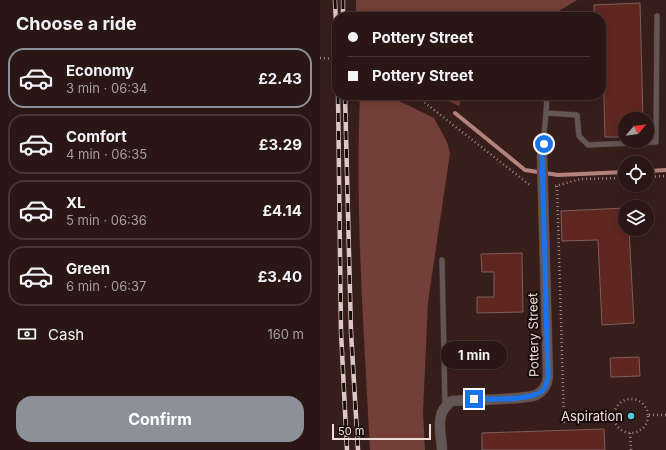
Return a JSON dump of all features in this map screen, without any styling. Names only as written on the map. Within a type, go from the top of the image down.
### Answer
[{"type":"street","name":"Pottery Street","points":[[445,406],[452,400],[529,396],[542,391],[547,384],[542,154]]},
{"type":"street","points":[[442,450],[440,413],[445,406]]},
{"type":"lane","points":[[546,112],[577,115],[579,136],[588,145],[656,142],[657,16]]},
{"type":"lane","points":[[542,154],[547,100]]},
{"type":"lane","points":[[442,260],[445,406]]},
{"type":"path","points":[[320,58],[332,59]]},
{"type":"path","points":[[421,100],[532,186],[557,186],[581,179],[618,178]]},
{"type":"path","points":[[654,177],[666,176]]},
{"type":"path","points":[[557,186],[564,422],[614,417]]},
{"type":"path","points":[[631,398],[636,399],[645,405],[649,415],[645,426],[636,432],[630,433],[621,430],[615,422],[614,417],[617,406],[620,402],[631,398]]},
{"type":"path","points":[[649,415],[666,415]]},
{"type":"path","points":[[630,433],[631,450]]},
{"type":"shaded area","points":[[356,0],[577,0],[557,12],[356,12]]},
{"type":"shaded area","points":[[360,100],[397,100],[434,118],[447,142],[450,153],[428,302],[423,413],[425,450],[370,450],[359,228]]},
{"type":"shaded area","points":[[447,100],[461,100],[459,106]]},
{"type":"building","points":[[640,3],[643,112],[618,112],[618,137],[605,137],[604,100],[606,100],[606,12],[594,12],[594,5]]},
{"type":"building","points":[[618,208],[618,236],[629,236],[634,323],[602,325],[598,240],[562,241],[561,211]]},
{"type":"building","points":[[522,253],[523,312],[477,313],[477,297],[494,297],[494,272],[482,272],[481,254]]},
{"type":"building","points":[[639,357],[640,376],[611,377],[610,358]]},
{"type":"building","points":[[604,429],[605,450],[482,450],[482,433]]},
{"type":"waterway","points":[[455,113],[525,170],[558,175],[618,172]]},
{"type":"waterway","points":[[654,171],[666,170]]},
{"type":"railway","points":[[335,0],[335,12]]},
{"type":"railway","points":[[343,0],[343,12]]},
{"type":"railway","points":[[338,100],[341,332],[347,450]]},
{"type":"railway","points":[[345,100],[351,332],[358,450]]},
{"type":"place","name":"Aspiration","points":[[631,416]]},
{"type":"route","points":[[474,399],[536,395],[542,391],[547,384],[542,154],[544,144]]}]
